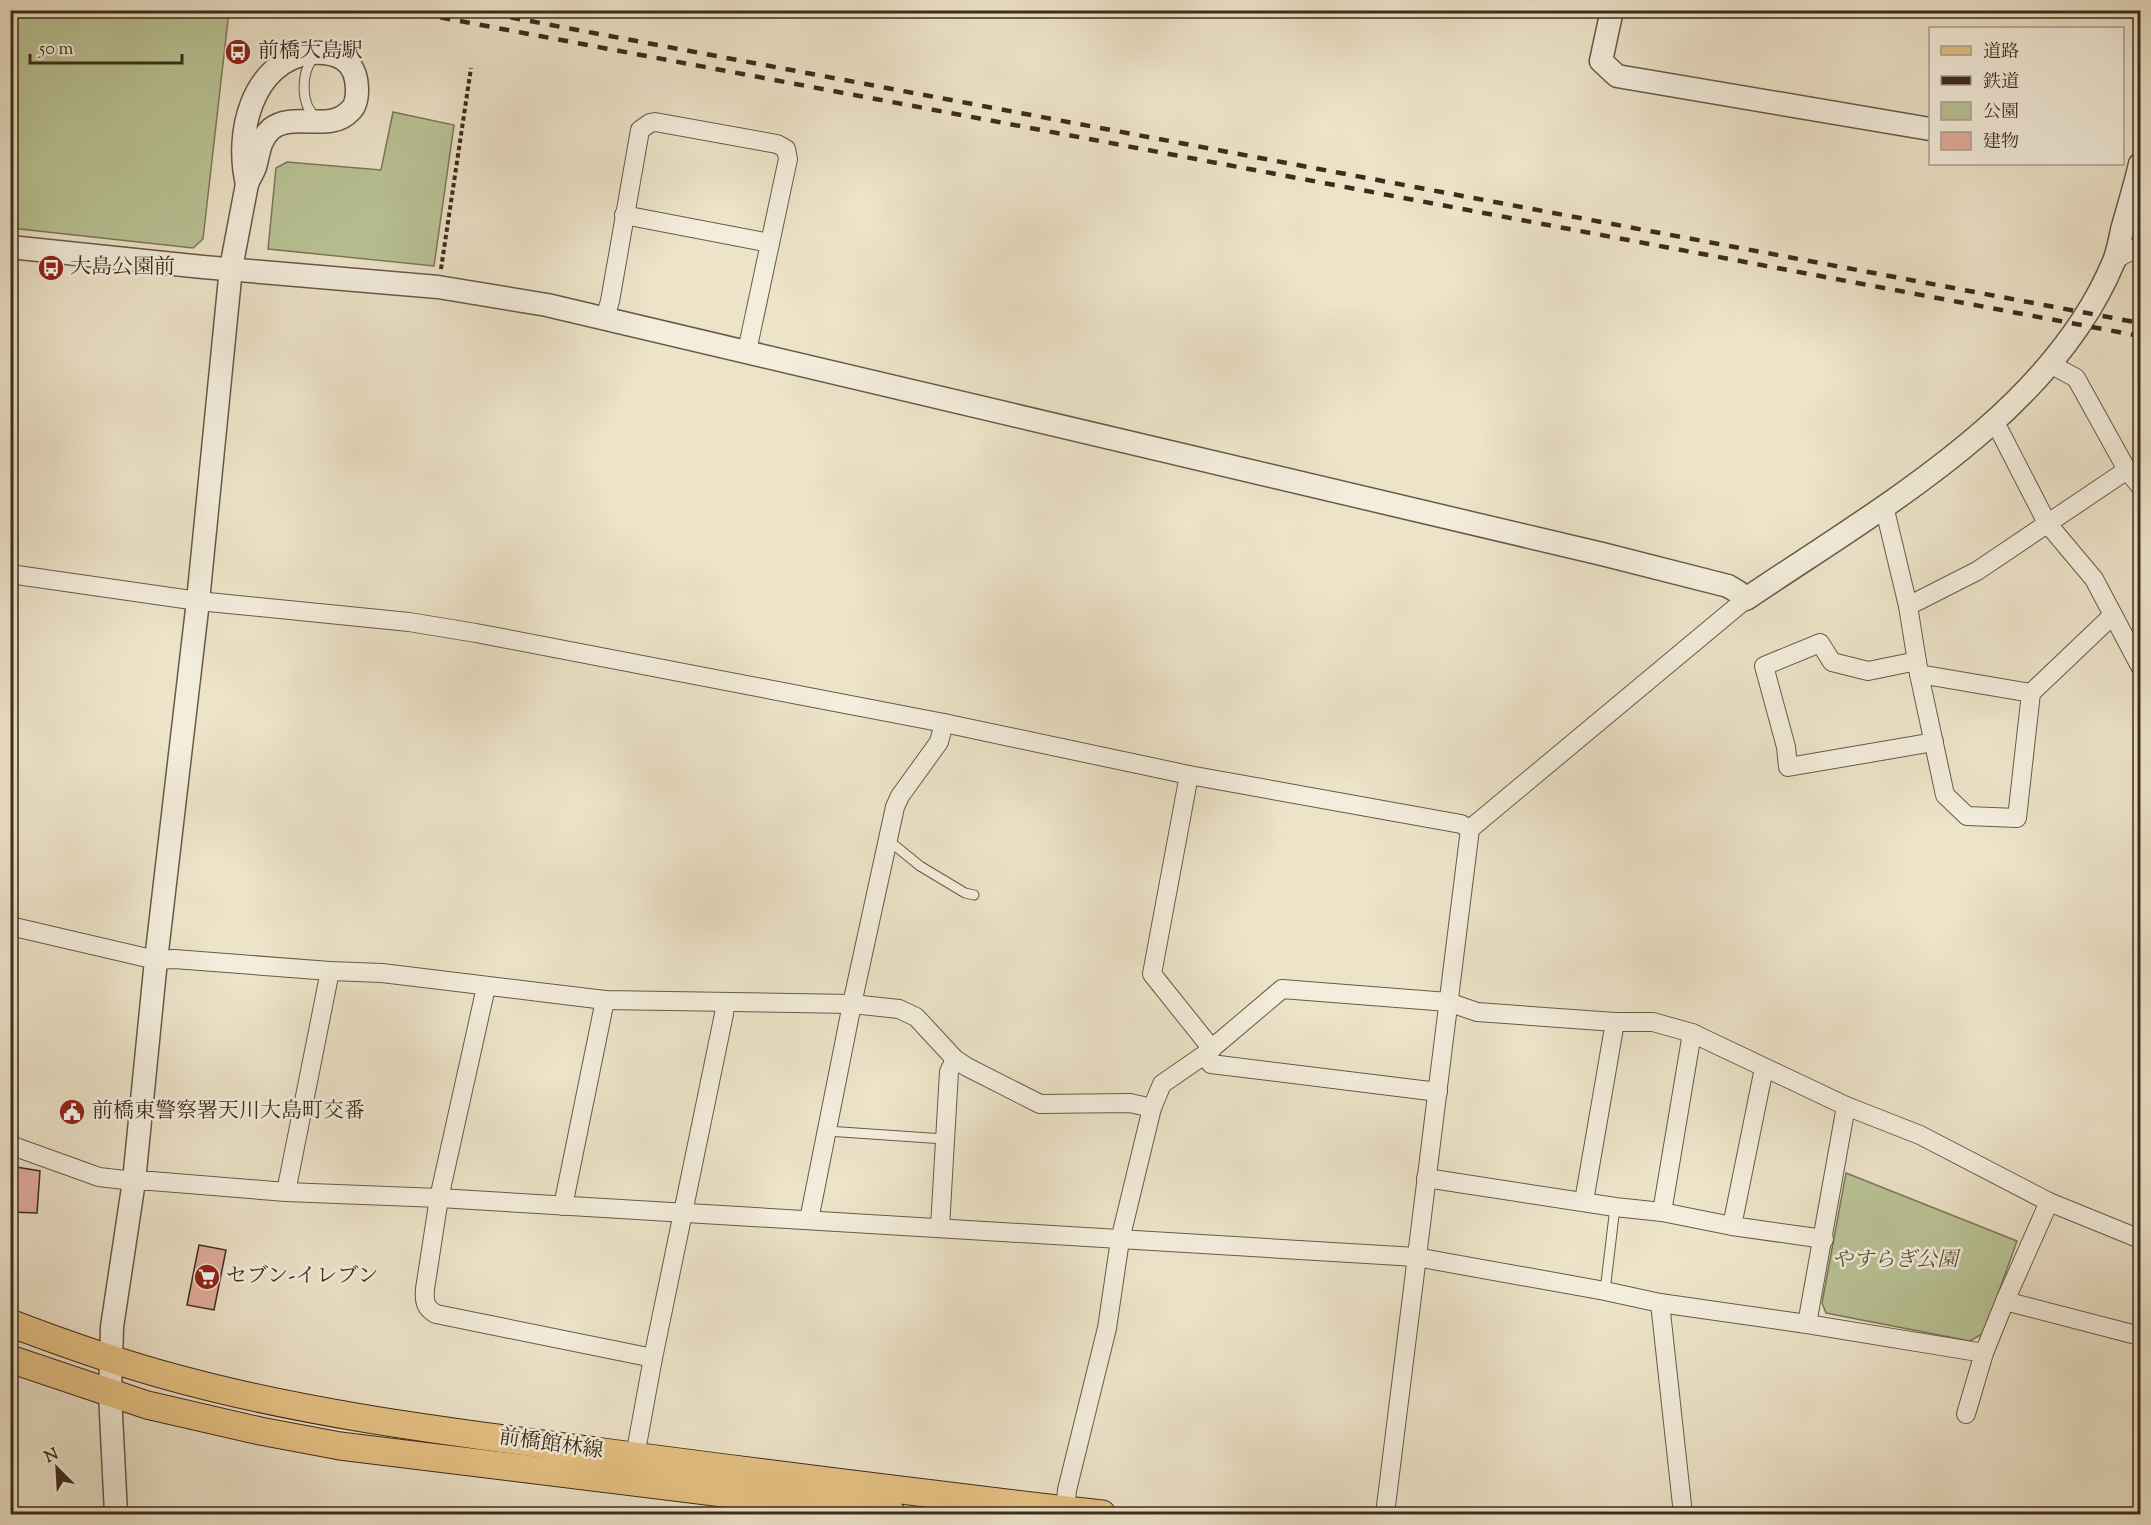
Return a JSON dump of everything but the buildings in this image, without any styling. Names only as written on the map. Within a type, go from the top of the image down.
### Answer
[{"type":"main road","name":"前橋館林線","points":[[10,1323],[111,1359],[177,1379],[287,1403],[417,1426],[1102,1515]]},
{"type":"main road","name":"前橋館林線","points":[[10,1359],[147,1405],[260,1431],[375,1452],[605,1478],[892,1515]]},
{"type":"street","points":[[1612,10],[1601,61],[1617,76],[1929,129]]},
{"type":"street","points":[[116,1515],[110,1394],[112,1327],[134,1181],[156,960],[198,601],[231,268],[247,184],[259,147],[268,132],[276,125],[286,122],[334,120],[350,112],[356,99],[357,81],[346,61],[332,53],[316,53],[288,58],[270,72],[256,91],[247,117],[243,166],[247,184]]},
{"type":"street","points":[[604,318],[610,301],[640,130],[650,123],[766,142],[781,146],[788,153],[747,351]]},
{"type":"street","points":[[1385,1515],[1470,829],[1746,599],[1918,483],[1994,420],[2050,364],[2080,324],[2114,260],[2140,165],[2124,162]]},
{"type":"street","points":[[624,215],[770,243]]},
{"type":"street","points":[[2114,260],[2140,246]]},
{"type":"street","points":[[10,247],[438,287],[548,305],[1602,554],[1728,586],[1746,599]]},
{"type":"street","points":[[2050,364],[2076,378],[2127,471],[2140,486]]},
{"type":"street","points":[[1994,420],[2047,523],[2094,579],[2140,666]]},
{"type":"street","points":[[1908,606],[1977,571],[2127,471]]},
{"type":"street","points":[[1884,506],[1908,606],[1918,668],[1945,795],[1967,816],[2017,818],[2031,693],[2113,615]]},
{"type":"street","points":[[10,574],[198,601],[424,624],[944,723],[1189,775],[1461,824],[1470,829]]},
{"type":"street","points":[[1934,742],[1788,767],[1786,747],[1764,666],[1820,643],[1832,662],[1868,671],[1918,668],[2031,693]]},
{"type":"street","points":[[809,1220],[852,1004],[896,802],[939,742],[944,723]]},
{"type":"street","points":[[1189,775],[1152,974],[1208,1052],[1211,1064],[1438,1092]]},
{"type":"street","points":[[10,926],[156,960],[174,959],[382,973],[605,1000],[852,1004],[899,1010],[911,1013],[955,1059],[966,1067],[1040,1104],[1130,1103],[1152,1108]]},
{"type":"street","points":[[286,1192],[330,971]]},
{"type":"street","points":[[486,987],[439,1198],[425,1289],[425,1304],[436,1314],[653,1358]]},
{"type":"street","points":[[1065,1510],[1067,1490],[1107,1328],[1120,1240],[1152,1108],[1162,1084],[1208,1052],[1282,989],[1448,1002],[1477,1012],[1615,1022],[1653,1022],[1692,1033],[1846,1106],[1920,1135],[2049,1202],[2140,1239]]},
{"type":"street","points":[[563,1206],[605,1000]]},
{"type":"street","points":[[635,1456],[725,1002]]},
{"type":"street","points":[[1584,1201],[1615,1022]]},
{"type":"street","points":[[1662,1212],[1692,1033]]},
{"type":"street","points":[[940,1227],[949,1072],[955,1059]]},
{"type":"street","points":[[1732,1226],[1764,1068]]},
{"type":"street","points":[[1807,1324],[1846,1106]]},
{"type":"street","points":[[10,1145],[99,1177],[134,1181],[286,1192],[439,1198],[1416,1257],[1660,1303],[1984,1353]]},
{"type":"street","points":[[1426,1178],[1662,1212],[1732,1226],[1824,1239]]},
{"type":"street","points":[[1966,1414],[1984,1353],[2049,1202]]},
{"type":"street","points":[[2005,1301],[2138,1333]]},
{"type":"street","points":[[1660,1303],[1683,1515]]},
{"type":"lane","points":[[316,53],[306,67],[305,92],[311,114],[322,122]]},
{"type":"lane","points":[[888,840],[920,866],[965,893],[974,895]]},
{"type":"lane","points":[[827,1131],[944,1139]]},
{"type":"lane","points":[[1605,1291],[1616,1207]]},
{"type":"path","points":[[438,287],[471,68]]},
{"type":"green space","points":[[11,10],[229,11],[203,239],[193,248],[11,228]]},
{"type":"green space","points":[[393,112],[454,125],[434,266],[268,249],[276,168],[287,162],[381,170]]},
{"type":"green space","name":"やすらぎ公園","points":[[1846,1173],[2017,1241],[1984,1333],[1970,1341],[1826,1313],[1822,1303]]},
{"type":"railway","points":[[401,10],[2140,336]]},
{"type":"railway","points":[[471,10],[2140,323]]},
{"type":"place","name":"前橋大島駅","points":[[238,52]]},
{"type":"place","name":"大島公園前","points":[[51,268]]},
{"type":"place","name":"前橋東警察署天川大島町交番","points":[[72,1112]]},
{"type":"place","name":"セブン-イレブン","points":[[207,1277]]}]
